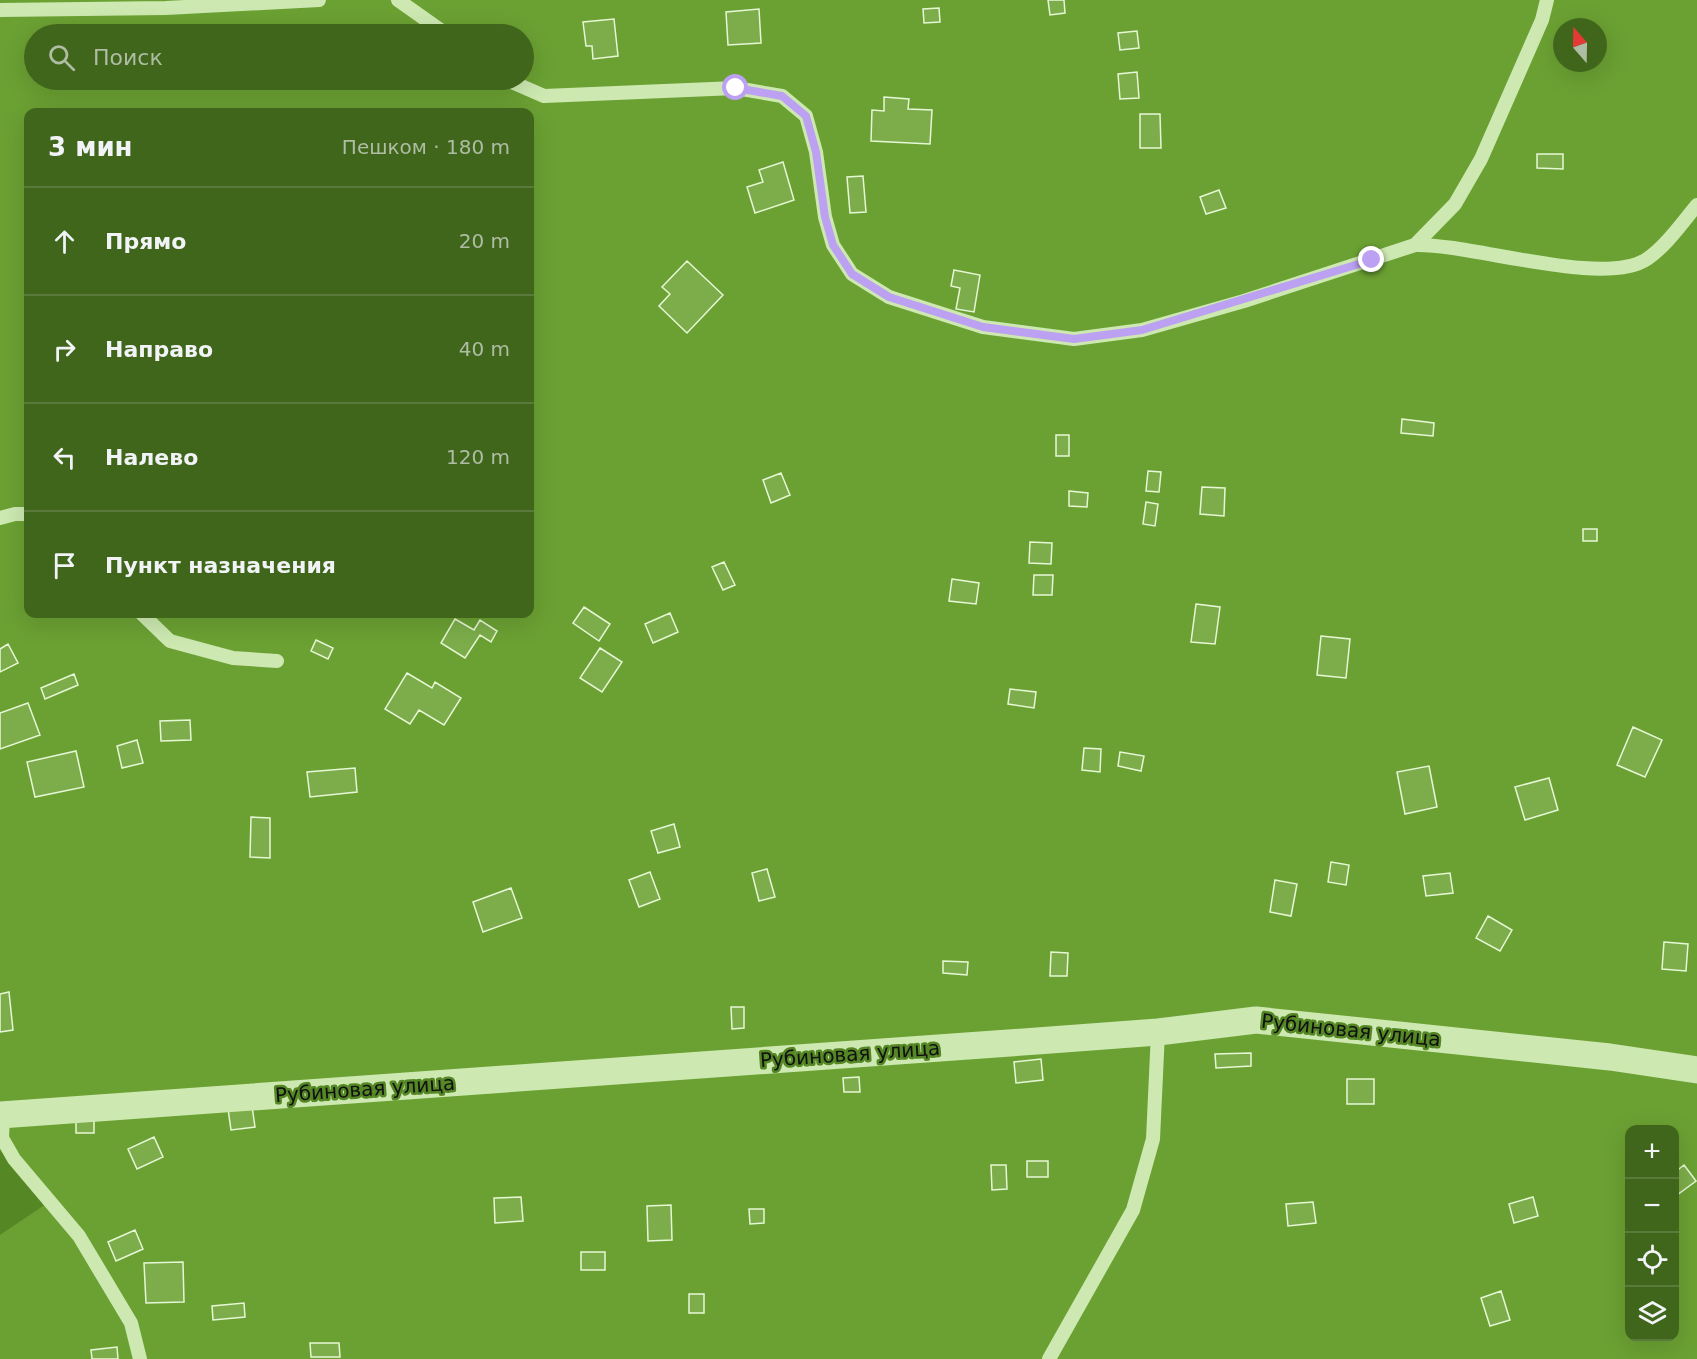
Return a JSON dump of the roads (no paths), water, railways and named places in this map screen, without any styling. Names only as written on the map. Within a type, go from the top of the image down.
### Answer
[{"type":"street","name":"Рубиновая улица","points":[[1,1117],[1158,1032],[1256,1020],[1610,1057],[1697,1070]]},
{"type":"lane","points":[[0,10],[166,8],[319,0]]},
{"type":"lane","points":[[398,0],[432,24]]},
{"type":"lane","points":[[1415,245],[1455,204],[1481,159],[1542,20],[1547,0]]},
{"type":"lane","points":[[530,90],[544,96],[736,88],[782,96],[806,116],[816,152],[825,217],[833,245],[852,274],[889,297],[983,327],[1074,339],[1142,330],[1244,301],[1415,245],[1437,244],[1516,260],[1612,270],[1646,260],[1697,205]]},
{"type":"lane","points":[[0,518],[24,514]]},
{"type":"lane","points":[[146,618],[170,641],[233,658],[277,661]]},
{"type":"lane","points":[[1049,1359],[1133,1210],[1153,1138],[1158,1032]]},
{"type":"lane","points":[[1,1117],[2,1138],[14,1159],[79,1236],[131,1323],[140,1359]]}]
